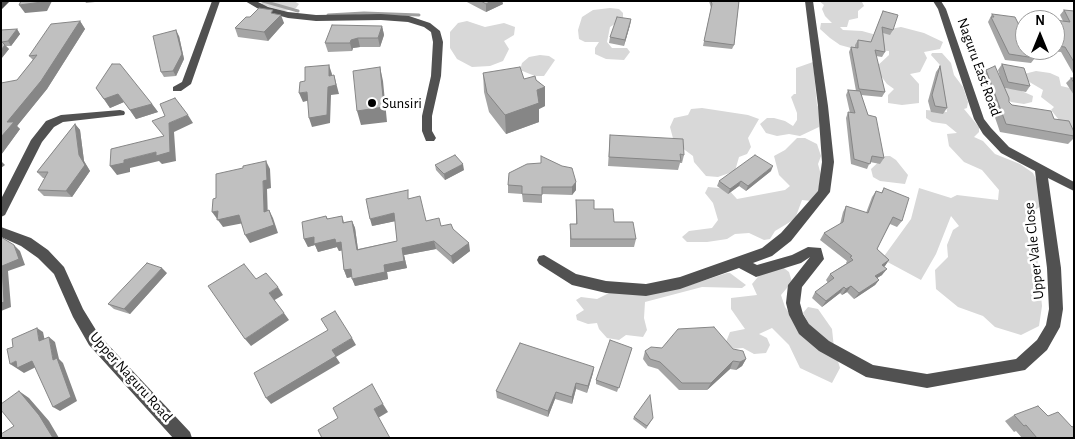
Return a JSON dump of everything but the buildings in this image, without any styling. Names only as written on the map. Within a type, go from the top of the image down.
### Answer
[{"type":"street","points":[[1,7],[6,1]]},
{"type":"street","points":[[176,89],[186,84],[216,1]]},
{"type":"street","points":[[249,1],[265,9],[288,16],[409,19],[427,25],[435,31],[438,42],[436,76],[427,116],[427,131],[430,138]]},
{"type":"street","points":[[544,260],[572,279],[606,287],[646,290],[680,284],[740,262],[766,252],[786,237],[824,192],[828,159],[812,12],[809,1]]},
{"type":"street","name":"Naguru East Road","points":[[937,1],[942,9],[979,119],[1005,150],[1074,187]]},
{"type":"street","points":[[1,212],[37,140],[50,124],[61,119],[120,113]]},
{"type":"street","name":"Upper Vale Close","points":[[740,262],[756,272],[808,252],[816,252],[817,259],[795,285],[793,303],[796,315],[804,329],[824,346],[871,372],[927,381],[1020,365],[1042,345],[1053,327],[1056,309],[1054,268],[1041,170]]},
{"type":"street","name":"Upper Naguru Road","points":[[1,232],[26,242],[38,250],[59,271],[78,313],[94,340],[184,438]]},
{"type":"shaded area","points":[[261,1],[294,1],[299,4],[296,8],[284,11],[262,5]]},
{"type":"shaded area","points":[[819,1],[862,2],[864,6],[858,11],[858,18],[849,20],[847,27],[840,27],[843,30],[862,31],[880,36],[884,30],[901,27],[924,33],[943,42],[940,49],[924,52],[927,58],[920,72],[910,74],[919,84],[919,103],[902,105],[888,103],[888,95],[894,89],[887,84],[875,68],[889,55],[889,51],[851,48],[840,45],[830,38],[820,29],[821,23],[832,23],[825,16],[822,9],[824,5]]},
{"type":"shaded area","points":[[619,9],[623,13],[623,19],[610,27],[607,42],[612,48],[627,48],[630,52],[624,60],[606,59],[595,54],[595,48],[599,42],[585,42],[579,39],[578,30],[582,17],[593,10]]},
{"type":"shaded area","points":[[467,21],[485,27],[504,23],[515,27],[514,35],[504,41],[509,49],[503,61],[490,66],[472,67],[457,59],[450,48],[450,32],[458,23]]},
{"type":"shaded area","points":[[932,53],[942,53],[951,63],[954,75],[963,87],[968,102],[967,108],[964,109],[979,127],[979,132],[974,137],[983,141],[995,154],[1020,164],[1033,173],[1039,185],[1041,206],[1026,216],[1024,230],[1037,255],[1042,306],[1039,326],[1021,335],[995,327],[983,316],[958,307],[936,289],[935,270],[948,257],[947,245],[953,230],[959,226],[951,216],[936,254],[921,280],[882,259],[911,219],[919,188],[951,198],[957,195],[998,200],[999,190],[982,170],[964,162],[949,146],[947,134],[957,133],[946,124],[932,122],[926,118],[926,110],[947,112],[946,104],[937,97],[940,65],[931,55]]},
{"type":"shaded area","points":[[549,56],[555,60],[544,76],[535,76],[520,70],[522,63],[529,57]]},
{"type":"shaded area","points":[[813,62],[817,105],[820,110],[819,127],[800,136],[789,134],[777,136],[766,133],[760,124],[767,118],[785,121],[793,126],[797,120],[797,113],[791,97],[796,94],[796,68]]},
{"type":"shaded area","points":[[1036,71],[1050,73],[1059,77],[1061,86],[1074,89],[1074,129],[1059,120],[1051,110],[1054,107],[1041,97],[1043,90],[1026,80],[1024,74]]},
{"type":"shaded area","points":[[998,88],[1017,89],[1033,96],[1032,102],[1024,104],[1011,102],[997,90]]},
{"type":"shaded area","points":[[702,108],[748,115],[759,119],[748,138],[751,147],[747,154],[739,157],[735,171],[718,177],[706,176],[694,162],[693,156],[674,142],[670,127],[674,118],[688,115],[691,109]]},
{"type":"shaded area","points":[[797,138],[805,138],[817,144],[821,156],[818,164],[821,175],[818,192],[811,201],[802,200],[795,219],[775,231],[770,239],[764,240],[749,233],[735,234],[727,239],[707,242],[687,242],[682,237],[689,231],[712,228],[718,220],[713,203],[705,193],[708,187],[728,189],[737,199],[785,190],[790,186],[779,175],[774,156],[785,150]]},
{"type":"shaded area","points":[[885,156],[890,156],[896,160],[908,175],[905,184],[880,181],[873,177],[871,169]]},
{"type":"shaded area","points":[[776,262],[789,272],[792,282],[781,295],[785,307],[799,328],[810,326],[803,313],[808,307],[818,309],[832,329],[834,348],[840,368],[832,383],[800,368],[789,345],[772,328],[759,334],[767,338],[770,345],[766,353],[754,354],[743,348],[730,349],[726,342],[730,332],[745,329],[731,309],[731,298],[757,295],[752,284],[768,265]]},
{"type":"shaded area","points":[[730,273],[746,285],[742,288],[702,287],[645,302],[644,318],[647,330],[643,337],[626,335],[619,340],[607,338],[599,329],[597,323],[588,324],[577,320],[576,315],[584,310],[576,300],[581,297],[597,299],[611,292],[681,288]]},
{"type":"waterway","points":[[263,1],[298,11]]},
{"type":"waterway","points":[[328,15],[364,13],[419,15]]},
{"type":"place","name":"Sunsiri","points":[[372,103]]}]
